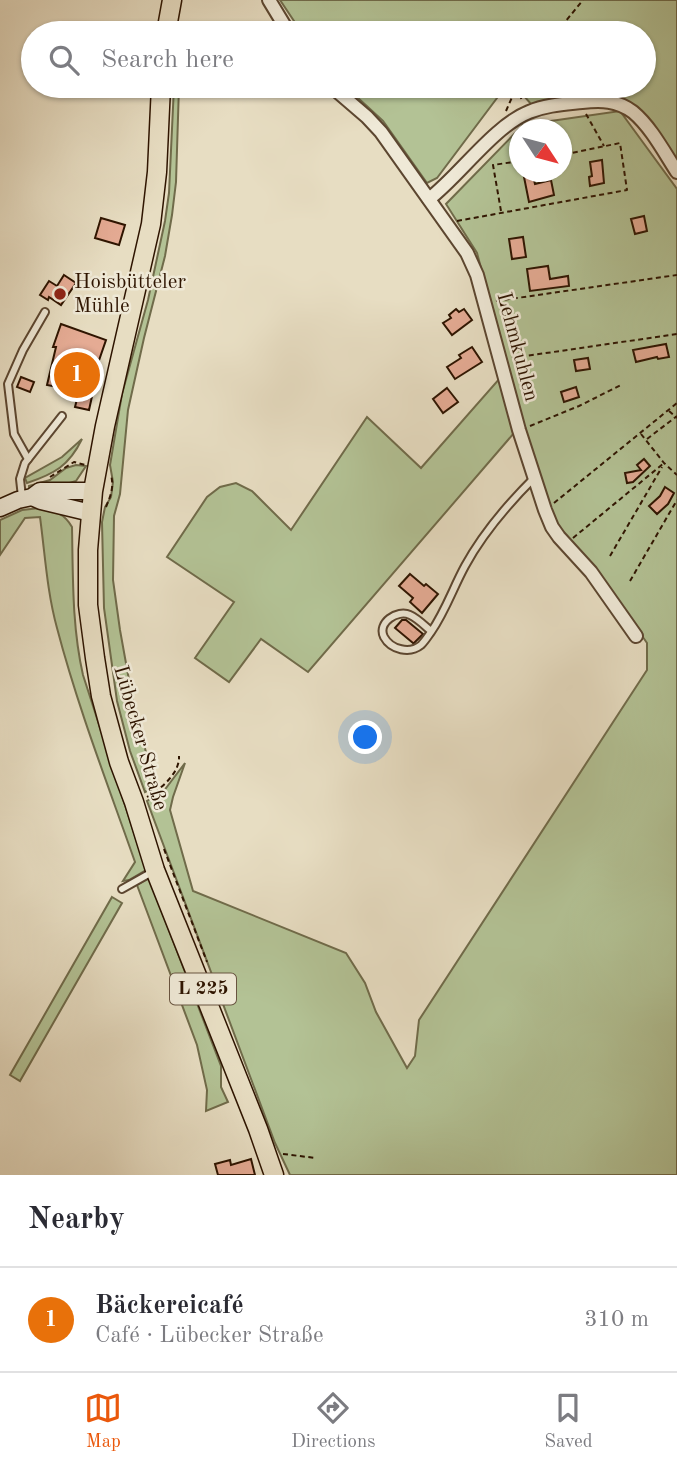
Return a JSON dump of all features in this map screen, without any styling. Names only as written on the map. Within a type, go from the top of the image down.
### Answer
[{"type":"main road","points":[[168,21],[172,0]]},
{"type":"main road","name":"Lübecker Straße","points":[[160,98],[151,224],[93,491],[98,512],[88,550],[94,658],[107,721],[155,870],[274,1175]]},
{"type":"street","points":[[269,0],[282,21]]},
{"type":"street","name":"Lehmkuhlen","points":[[345,98],[375,124],[467,253],[485,302],[519,430],[552,527],[582,560],[636,636]]},
{"type":"street","points":[[429,199],[496,134],[526,113],[551,105],[601,100],[618,103],[643,122],[677,172]]},
{"type":"street","points":[[0,508],[40,491],[93,491]]},
{"type":"street","points":[[27,498],[98,512]]},
{"type":"lane","points":[[28,459],[14,434],[8,383],[45,312]]},
{"type":"lane","points":[[27,498],[20,479],[28,459],[62,416]]},
{"type":"lane","points":[[431,631],[410,615],[396,614],[389,618],[383,632],[390,644],[403,650],[421,645],[431,631],[450,601],[464,568],[484,535],[534,478]]},
{"type":"lane","points":[[122,889],[155,870]]},
{"type":"path","points":[[566,21],[583,0]]},
{"type":"path","points":[[506,110],[512,98]]},
{"type":"path","points":[[521,98],[526,113]]},
{"type":"path","points":[[580,102],[604,147]]},
{"type":"path","points":[[446,223],[627,190],[620,144],[572,153]]},
{"type":"path","points":[[501,212],[493,165],[509,163]]},
{"type":"path","points":[[485,302],[677,275]]},
{"type":"path","points":[[501,360],[677,334]]},
{"type":"path","points":[[519,430],[579,406],[621,385]]},
{"type":"path","points":[[545,510],[677,403]]},
{"type":"path","points":[[646,440],[677,417],[668,410]]},
{"type":"path","points":[[640,433],[677,475]]},
{"type":"path","points":[[565,544],[664,463]]},
{"type":"path","points":[[610,556],[664,463]]},
{"type":"path","points":[[98,512],[111,496],[113,483],[110,469]]},
{"type":"path","points":[[629,580],[677,500]]},
{"type":"path","points":[[134,803],[165,784],[177,767],[179,756]]},
{"type":"path","points":[[163,847],[210,969]]},
{"type":"path","points":[[268,1157],[280,1154],[316,1158]]},
{"type":"green space","points":[[280,0],[677,0],[677,165],[637,107],[616,98],[656,98],[656,21],[294,21]]},
{"type":"green space","points":[[173,98],[179,98],[176,182],[172,215],[165,256],[128,410],[120,494],[114,516],[113,580],[120,630],[133,702],[155,787],[145,792],[130,751],[117,701],[104,608],[102,522],[105,507],[111,497],[113,482],[110,465],[122,394],[148,300],[169,193]]},
{"type":"green space","points":[[358,98],[497,98],[437,178],[427,183],[383,121]]},
{"type":"green space","points":[[526,98],[577,98],[531,104]]},
{"type":"green space","points":[[620,111],[677,189],[677,1175],[290,1175],[275,1143],[147,801],[163,792],[185,763],[170,810],[193,891],[346,953],[365,983],[376,1012],[407,1068],[415,1056],[419,1020],[647,670],[647,643],[589,560],[562,536],[546,510],[477,253],[446,204],[509,139],[509,182],[572,182],[572,119],[565,119]]},
{"type":"green space","points":[[500,378],[514,433],[308,672],[261,639],[229,682],[195,658],[234,602],[167,557],[207,497],[220,487],[236,483],[252,491],[291,530],[367,417],[421,468]]},
{"type":"green space","points":[[82,439],[72,456],[60,468],[27,483],[25,478],[62,457]]},
{"type":"green space","points":[[86,466],[76,481],[29,488],[50,480],[66,468]]},
{"type":"green space","points":[[40,508],[59,513],[72,527],[79,657],[146,870],[129,880],[123,881],[135,862],[65,658],[49,587],[40,517],[25,518],[0,555],[0,520],[22,510]]},
{"type":"green space","points":[[149,878],[221,1066],[221,1087],[228,1102],[206,1111],[207,1090],[197,1045],[137,885]]},
{"type":"green space","points":[[112,897],[122,903],[20,1081],[10,1075]]},
{"type":"building","points":[[602,160],[604,183],[590,186],[590,162]]},
{"type":"building","points":[[525,182],[551,182],[554,195],[529,202]]},
{"type":"building","points":[[644,216],[647,231],[635,234],[631,219]]},
{"type":"building","points":[[101,218],[125,225],[119,245],[95,238]]},
{"type":"building","points":[[523,237],[526,257],[512,259],[509,239]]},
{"type":"building","points":[[548,266],[550,279],[568,276],[569,286],[530,291],[527,269]]},
{"type":"building","points":[[64,275],[76,283],[61,305],[40,295],[49,281],[57,286]]},
{"type":"building","points":[[456,309],[459,312],[464,309],[472,320],[452,335],[443,323],[451,318],[449,315]]},
{"type":"building","points":[[61,324],[106,340],[96,369],[89,410],[75,407],[79,391],[47,385],[56,347],[53,347]]},
{"type":"building","points":[[666,344],[669,357],[636,362],[633,350]]},
{"type":"building","points":[[472,347],[482,362],[455,379],[447,367]]},
{"type":"building","points":[[588,358],[590,369],[576,371],[574,360]]},
{"type":"building","points":[[21,377],[34,382],[30,392],[17,387]]},
{"type":"building","points":[[576,387],[579,397],[564,402],[561,392]]},
{"type":"building","points":[[447,388],[458,402],[443,413],[433,399]]},
{"type":"building","points":[[644,459],[650,466],[633,482],[627,483],[625,473],[641,470],[637,465]]},
{"type":"building","points":[[665,487],[674,493],[668,504],[657,514],[649,506]]},
{"type":"building","points":[[410,574],[438,594],[422,613],[410,602],[413,598],[399,586]]},
{"type":"building","points":[[402,620],[406,620],[423,634],[414,643],[395,628]]},
{"type":"building","points":[[251,1159],[255,1175],[218,1175],[215,1164],[230,1160],[231,1165]]},
{"type":"place","name":"Hoisbütteler Mühle","points":[[60,294]]},
{"type":"place","name":"Bäckereicafé","points":[[77,375]]}]
